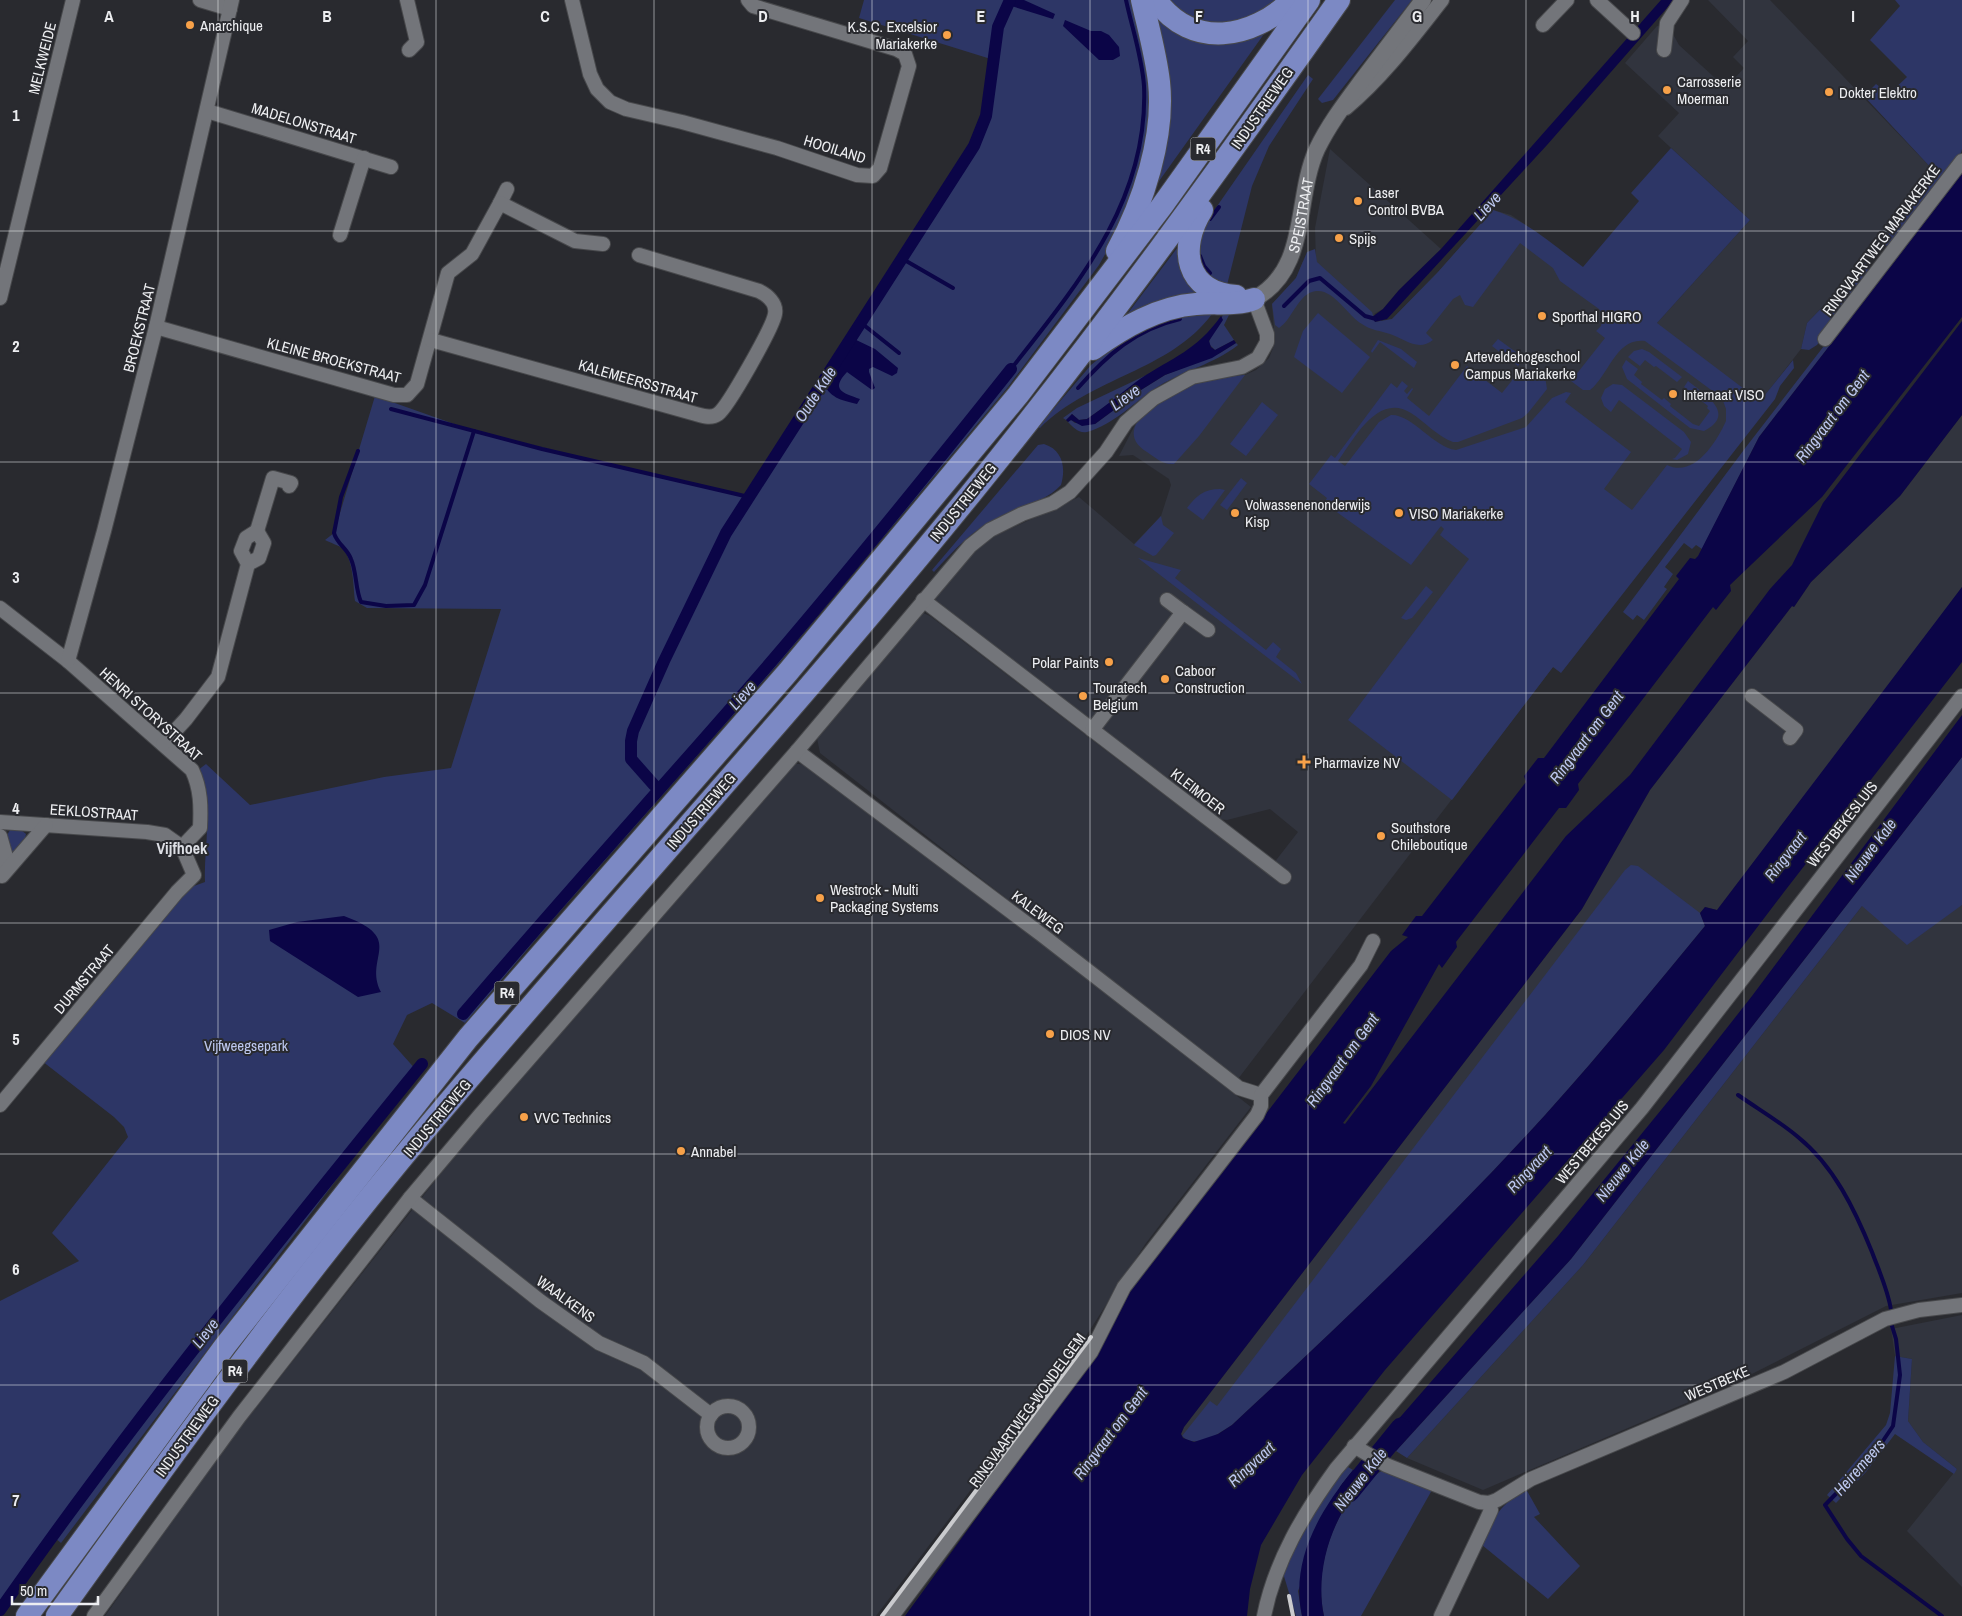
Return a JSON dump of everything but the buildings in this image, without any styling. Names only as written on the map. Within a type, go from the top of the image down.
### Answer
[{"type":"highway","points":[[1095,296],[1138,205],[1157,144],[1159,84],[1142,0]]},
{"type":"highway","points":[[1156,0],[1164,11],[1181,24],[1203,33],[1224,34],[1246,30],[1268,20],[1279,13],[1292,0]]},
{"type":"highway","name":"INDUSTRIEWEG","points":[[27,1616],[225,1346],[468,1038],[788,672],[987,433],[1095,296],[1309,0]]},
{"type":"highway","name":"INDUSTRIEWEG","points":[[57,1616],[230,1378],[423,1132],[874,611],[1076,361],[1220,168],[1338,0]]},
{"type":"highway","name":"R4","points":[[1220,168],[1190,231],[1188,243],[1190,264],[1200,282],[1212,290],[1227,295],[1254,299]]},
{"type":"highway","name":"R4","points":[[1076,361],[1123,328],[1160,312],[1196,304],[1244,303],[1254,299]]},
{"type":"street","name":"MELKWEIDE","points":[[0,298],[73,0]]},
{"type":"street","points":[[200,0],[231,4]]},
{"type":"street","points":[[407,0],[417,46]]},
{"type":"street","name":"HOOILAND","points":[[572,0],[590,74],[597,89],[610,102],[626,110],[682,122],[777,148],[858,175],[873,176],[880,168],[909,66],[905,54],[888,46],[753,6],[748,0]]},
{"type":"street","name":"SPEISTRAAT","points":[[1254,299],[1272,287],[1288,266],[1295,245],[1310,170],[1316,150],[1332,120],[1423,0]]},
{"type":"street","name":"SPEISTRAAT","points":[[1332,120],[1368,90],[1442,0]]},
{"type":"street","points":[[1543,25],[1567,0]]},
{"type":"street","points":[[1597,0],[1633,33]]},
{"type":"street","points":[[1664,50],[1666,23],[1682,0]]},
{"type":"street","name":"BROEKSTRAAT","points":[[68,661],[104,531],[156,327],[231,4]]},
{"type":"street","name":"MADELONSTRAAT","points":[[207,111],[391,167]]},
{"type":"street","points":[[340,235],[364,158]]},
{"type":"street","name":"RINGVAARTWEG MARIAKERKE","points":[[1825,339],[1962,161]]},
{"type":"street","name":"KLEINE BROEKSTRAAT","points":[[156,327],[403,396],[411,392],[417,384],[431,340],[448,273],[472,254],[507,190]]},
{"type":"street","points":[[500,203],[575,241],[603,244]]},
{"type":"street","name":"KALEMEERSSTRAAT","points":[[431,340],[706,417],[717,415],[727,405],[767,333],[775,314],[773,303],[766,294],[759,291],[639,256]]},
{"type":"street","name":"INDUSTRIEWEG","points":[[94,1616],[239,1417],[410,1198],[797,751],[970,546],[990,530],[1022,514],[1053,503],[1070,492],[1106,452],[1126,422],[1143,406],[1173,386],[1192,377],[1242,367],[1258,358],[1267,342],[1267,334],[1254,299]]},
{"type":"street","points":[[163,744],[192,712],[218,677],[248,564],[259,558],[264,543],[257,532],[273,478],[291,483],[289,486]]},
{"type":"street","name":"KLEIMOER","points":[[923,600],[1284,877]]},
{"type":"street","points":[[1167,600],[1208,630]]},
{"type":"street","name":"HENRI STORYSTRAAT","points":[[0,608],[68,661],[192,770],[198,783],[201,804],[200,828],[182,847]]},
{"type":"street","points":[[1092,730],[1183,612]]},
{"type":"street","points":[[1752,696],[1792,726]]},
{"type":"street","name":"WESTBEKESLUIS","points":[[1264,1616],[1278,1569],[1294,1534],[1318,1494],[1358,1450],[1407,1388],[1642,1108],[1962,696]]},
{"type":"street","name":"KALEWEG","points":[[797,751],[1042,935],[1239,1088],[1261,1095]]},
{"type":"street","name":"EEKLOSTRAAT","points":[[0,822],[165,835],[182,847]]},
{"type":"street","points":[[1,877],[46,825]]},
{"type":"street","points":[[0,836],[6,857],[1,877]]},
{"type":"street","name":"DURMSTRAAT","points":[[0,1105],[194,874],[182,847]]},
{"type":"street","points":[[1261,1095],[1361,965],[1373,942]]},
{"type":"street","name":"RINGVAARTWEG-WONDELGEM","points":[[892,1616],[1092,1352],[1124,1287],[1257,1115],[1261,1106],[1261,1095]]},
{"type":"street","name":"WAALKENS","points":[[410,1198],[547,1306],[599,1344],[644,1363],[711,1415]]},
{"type":"street","name":"WESTBEKE","points":[[1489,1504],[1531,1479],[1784,1372],[1885,1319],[1919,1310],[1962,1305]]},
{"type":"street","points":[[1358,1450],[1386,1465],[1479,1502],[1489,1504],[1490,1510],[1486,1521],[1441,1616]]},
{"type":"shaded area","points":[[1708,0],[1770,0],[1933,170],[1884,242],[1807,323],[1801,349],[1553,667],[1238,1079],[820,753],[816,733],[921,612],[930,616],[1266,873],[1298,832],[1270,809],[1227,820],[1216,819],[938,607],[934,595],[967,555],[997,535],[1079,497],[1134,544],[1161,516],[1171,485],[1169,479],[1133,455],[1119,456],[1138,419],[1203,380],[1245,375],[1256,370],[1269,358],[1275,343],[1272,304],[1296,278],[1303,261],[1316,262],[1315,228],[1330,149],[1441,249],[1399,290],[1383,309],[1374,314],[1382,321],[1392,319],[1438,272],[1493,210],[1511,215],[1523,223],[1657,323],[1750,220],[1658,136],[1679,113],[1625,63],[1657,26],[1669,27],[1679,45],[1726,88],[1744,68],[1733,57],[1748,41]]},
{"type":"shaded area","points":[[1962,415],[1962,587],[1913,654],[1717,910],[1705,907],[1545,1115],[1400,1267],[1218,1434],[1205,1439],[1186,1440],[1181,1434],[1184,1427],[1582,909],[1650,790],[1792,606],[1794,607],[1811,582],[1900,496]]},
{"type":"shaded area","points":[[791,763],[807,765],[1105,992],[1251,1107],[1146,1243],[1084,1339],[876,1616],[105,1616],[214,1461],[502,1096]]},
{"type":"shaded area","points":[[1962,905],[1962,1293],[1886,1306],[1740,1380],[1483,1490],[1407,1458],[1583,1265],[1862,906],[1957,907]]},
{"type":"shaded area","points":[[1962,1315],[1962,1587],[1907,1531],[1957,1469],[1923,1442],[1908,1421],[1912,1359],[1895,1356],[1891,1329]]},
{"type":"green space","name":"Vijfweegsepark","points":[[864,0],[1133,0],[1146,57],[1150,115],[1139,175],[1112,242],[1099,265],[1008,387],[778,664],[547,926],[465,1023],[432,1003],[407,1015],[393,1044],[418,1072],[61,1543],[49,1533],[0,1601],[0,1301],[79,1261],[52,1233],[128,1137],[124,1127],[114,1117],[42,1061],[183,890],[205,882],[207,820],[198,770],[206,764],[250,805],[384,777],[451,768],[501,609],[367,608],[355,601],[352,574],[347,554],[343,549],[325,540],[334,533],[375,396],[474,431],[749,497],[974,146],[986,116],[994,60],[859,18]]},
{"type":"green space","points":[[1149,0],[1166,20],[1269,27],[1157,184]]},
{"type":"green space","points":[[1164,0],[1278,0],[1240,22],[1199,24]]},
{"type":"green space","points":[[1395,0],[1412,0],[1333,100],[1322,103],[1318,99]]},
{"type":"green space","points":[[1895,0],[1962,0],[1962,149],[1960,157],[1890,245],[1880,247],[1933,170],[1864,96],[1876,84],[1889,94],[1907,77],[1870,40],[1900,6]]},
{"type":"green space","points":[[1308,75],[1313,79],[1269,146],[1252,186],[1227,285],[1217,281],[1204,269],[1201,261],[1200,244],[1204,225]]},
{"type":"green space","points":[[1671,148],[1750,220],[1657,323],[1760,401],[1793,360],[1794,368],[1780,386],[1775,399],[1561,673],[1553,667],[1452,800],[1348,720],[1469,559],[1440,535],[1444,529],[1441,526],[1411,565],[1324,503],[1327,498],[1309,484],[1331,455],[1335,458],[1391,383],[1397,388],[1402,381],[1408,386],[1404,391],[1407,394],[1412,388],[1407,398],[1429,416],[1467,366],[1502,393],[1518,373],[1528,381],[1538,369],[1545,376],[1547,389],[1522,418],[1458,442],[1453,442],[1442,436],[1411,413],[1399,408],[1388,409],[1378,413],[1368,421],[1338,461],[1345,466],[1379,422],[1391,415],[1407,420],[1447,448],[1456,450],[1526,427],[1552,398],[1566,392],[1571,393],[1565,402],[1631,452],[1604,489],[1632,510],[1667,465],[1677,468],[1686,467],[1695,463],[1703,456],[1716,439],[1726,421],[1726,409],[1722,398],[1645,341],[1635,341],[1620,351],[1590,390],[1583,390],[1571,381],[1605,338],[1596,331],[1601,326],[1603,315],[1599,309],[1560,281],[1553,268],[1520,243],[1473,307],[1465,305],[1460,295],[1453,299],[1426,333],[1433,340],[1422,345],[1417,345],[1365,326],[1335,298],[1323,292],[1316,291],[1305,296],[1279,328],[1275,325],[1272,304],[1296,278],[1307,252],[1315,249],[1317,262],[1372,312],[1375,322],[1392,319],[1438,272],[1493,210],[1505,214],[1529,227],[1583,267],[1639,201],[1631,193]]},
{"type":"green space","points":[[1962,167],[1962,174],[1759,437],[1702,549],[1696,545],[1692,549],[1684,543],[1665,567],[1673,574],[1664,587],[1667,589],[1644,620],[1637,615],[1633,620],[1623,612],[1746,447]]},
{"type":"green space","points":[[1181,243],[1204,294],[1119,325]]},
{"type":"green space","points":[[1867,261],[1870,267],[1855,294],[1817,345],[1809,350],[1801,349],[1807,323]]},
{"type":"green space","points":[[1318,313],[1370,357],[1342,393],[1294,357],[1303,331]]},
{"type":"green space","points":[[1212,314],[1195,333],[1175,349],[1082,397],[1060,411],[1040,428],[1038,427],[1091,365],[1126,337],[1176,317]]},
{"type":"green space","points":[[1223,314],[1229,315],[1224,325],[1234,340],[1215,350],[1209,344]]},
{"type":"green space","points":[[1498,339],[1524,358],[1518,366],[1492,346]]},
{"type":"green space","points":[[1378,340],[1401,349],[1417,362],[1414,368],[1380,342],[1372,353],[1371,351]]},
{"type":"green space","points":[[1236,343],[1238,345],[1229,352],[1159,386],[1116,418],[1097,429],[1081,432],[1068,422],[1071,420],[1075,423],[1095,424],[1165,375],[1220,353]]},
{"type":"green space","points":[[1642,349],[1649,352],[1682,377],[1677,382],[1645,360],[1640,366],[1628,357],[1634,351]]},
{"type":"green space","points":[[1626,360],[1638,369],[1634,375],[1642,382],[1641,384],[1662,400],[1664,398],[1671,404],[1670,406],[1693,424],[1699,426],[1710,411],[1707,408],[1708,406],[1684,387],[1688,381],[1715,404],[1718,418],[1714,425],[1704,431],[1690,428],[1627,379],[1622,367]]},
{"type":"green space","points":[[1155,371],[1087,419],[1079,420],[1072,414],[1066,420],[1063,418],[1077,408]]},
{"type":"green space","points":[[1245,375],[1199,436],[1174,464],[1160,461],[1136,441],[1134,430],[1139,419],[1163,399],[1178,390],[1203,380]]},
{"type":"green space","points":[[1613,384],[1622,385],[1684,432],[1691,442],[1688,454],[1677,460],[1672,459],[1682,449],[1619,400],[1611,412],[1604,406],[1601,398],[1605,389]]},
{"type":"green space","points":[[1262,402],[1278,415],[1246,456],[1230,444]]},
{"type":"green space","points":[[1044,444],[1055,451],[1062,460],[1061,485],[1048,496],[1007,513],[980,528],[956,548],[934,572],[932,570],[1038,445]]},
{"type":"green space","points":[[1241,478],[1247,483],[1227,510],[1220,505]]},
{"type":"green space","points":[[1209,490],[1225,490],[1203,520],[1187,508],[1201,494]]},
{"type":"green space","points":[[1161,516],[1163,525],[1174,533],[1156,555],[1153,556],[1134,545]]},
{"type":"green space","points":[[1138,558],[1181,570],[1175,578],[1266,650],[1273,642],[1281,649],[1276,657],[1296,673],[1302,684]]},
{"type":"green space","points":[[1426,586],[1433,592],[1412,618],[1406,620],[1401,618]]},
{"type":"green space","points":[[1962,757],[1962,905],[1907,945],[1862,906],[1583,1265],[1407,1458],[1396,1451],[1571,1259]]},
{"type":"green space","points":[[10,830],[21,830],[26,834],[22,846],[12,854],[6,837]]},
{"type":"green space","points":[[1631,865],[1638,866],[1700,913],[1705,926],[1546,1114],[1509,1155],[1392,1273],[1232,1425],[1214,1436],[1200,1441],[1188,1440],[1182,1436],[1210,1401],[1217,1406],[1625,870]]},
{"type":"green space","points":[[1895,1356],[1912,1359],[1908,1421],[1923,1442],[1957,1469],[1954,1474],[1895,1434],[1866,1472],[1836,1503],[1827,1495],[1886,1425],[1890,1413]]},
{"type":"green space","points":[[1348,1467],[1353,1470],[1342,1484],[1298,1591],[1302,1616],[1296,1616],[1283,1573],[1297,1537],[1344,1468]]},
{"type":"green space","points":[[1383,1470],[1432,1490],[1361,1616],[1324,1616],[1321,1600],[1321,1583],[1323,1566],[1332,1533],[1339,1517],[1358,1489]]},
{"type":"green space","points":[[1526,1489],[1540,1514],[1534,1517],[1580,1566],[1548,1599],[1482,1545],[1498,1513],[1509,1501]]},
{"type":"water","points":[[1010,0],[1024,0],[1055,14],[1053,19],[1008,5]]},
{"type":"water","points":[[1661,0],[1674,0],[1547,145],[1387,319],[1375,322],[1372,317],[1383,309],[1399,290],[1441,249]]},
{"type":"water","points":[[1065,20],[1091,31],[1101,31],[1109,35],[1119,47],[1120,56],[1113,60],[1099,60],[1063,26]]},
{"type":"water","points":[[1962,174],[1962,317],[1822,497],[1730,585],[1731,591],[1716,610],[1713,607],[1578,784],[1579,790],[1566,808],[1559,808],[1456,942],[1457,947],[1442,968],[1439,964],[1371,1086],[1343,1123],[1345,1124],[1566,836],[1630,775],[1770,589],[1792,565],[1823,503],[1962,321],[1962,415],[1900,496],[1811,582],[1794,607],[1792,606],[1650,790],[1582,909],[1184,1427],[1181,1434],[1183,1438],[1194,1442],[1218,1434],[1232,1425],[1392,1273],[1509,1155],[1607,1044],[1705,926],[1700,913],[1705,907],[1717,910],[1962,587],[1962,662],[1664,1050],[1385,1370],[1302,1475],[1261,1545],[1250,1589],[1247,1616],[905,1616],[1103,1344],[1126,1296],[1391,951],[1408,937],[1402,935],[1416,916],[1422,916],[1526,782],[1524,776],[1538,758],[1544,758],[1679,579],[1676,576],[1690,558],[1695,559],[1698,556],[1759,437]]},
{"type":"water","points":[[1221,316],[1223,320],[1209,341],[1211,347],[1215,350],[1234,340],[1236,343],[1212,358],[1165,375],[1095,424],[1082,426],[1071,420],[1068,422],[1066,420],[1072,414],[1079,420],[1087,419],[1140,379],[1193,346],[1212,328]]},
{"type":"water","points":[[850,337],[875,349],[898,368],[897,373],[892,376],[873,367],[869,369],[875,388],[872,390],[847,372],[839,383],[839,387],[844,393],[860,399],[857,404],[832,395],[822,381]]},
{"type":"water","points":[[1962,715],[1962,757],[1571,1259],[1396,1451],[1382,1450],[1382,1438],[1558,1236],[1697,1066],[1752,996]]},
{"type":"water","points":[[344,916],[363,924],[374,933],[379,941],[376,969],[381,992],[358,997],[270,941],[269,930],[297,922]]},
{"type":"water","points":[[1353,1470],[1366,1470],[1369,1479],[1345,1507],[1329,1542],[1322,1580],[1324,1616],[1302,1616],[1299,1596],[1300,1576],[1310,1538],[1329,1503]]},
{"type":"waterway","name":"Oude Kale","points":[[654,785],[631,759],[631,741],[633,731],[664,661],[726,533],[974,146],[986,116],[998,27],[1010,0]]},
{"type":"waterway","points":[[1011,369],[1084,272],[1122,203],[1135,166],[1142,127],[1144,86],[1139,53],[1126,0]]},
{"type":"waterway","points":[[1210,219],[1219,207]]},
{"type":"waterway","points":[[1200,256],[1204,266],[1210,273]]},
{"type":"waterway","points":[[901,258],[953,288]]},
{"type":"waterway","name":"Lieve","points":[[1284,306],[1309,281],[1320,278],[1365,316],[1376,319]]},
{"type":"waterway","points":[[1078,388],[1111,354],[1123,345],[1150,329],[1180,319]]},
{"type":"waterway","points":[[860,322],[899,353]]},
{"type":"waterway","name":"Lieve","points":[[463,1014],[771,662],[832,590],[1011,369]]},
{"type":"waterway","points":[[391,409],[542,449],[749,497]]},
{"type":"waterway","points":[[358,451],[341,497],[334,533],[351,559],[361,602],[386,606],[414,605],[425,585],[474,431]]},
{"type":"waterway","name":"Lieve","points":[[0,1610],[153,1401],[422,1064]]},
{"type":"waterway","name":"Heiremeers","points":[[1738,1095],[1798,1137],[1833,1175],[1851,1205],[1872,1252],[1886,1288],[1891,1310]]},
{"type":"waterway","name":"Heiremeers","points":[[1892,1326],[1896,1339],[1900,1375],[1893,1426],[1872,1457],[1825,1505],[1847,1539],[1861,1556],[1942,1616]]},
{"type":"waterway","name":"Nieuwe Kale","points":[[1349,1492],[1401,1428]]},
{"type":"railway","points":[[882,1616],[1091,1337]]},
{"type":"railway","points":[[1289,1596],[1293,1616]]},
{"type":"place","name":"Anarchique","points":[[190,25]]},
{"type":"place","name":"K.S.C. Excelsior Mariakerke","points":[[947,35]]},
{"type":"place","name":"Carrosserie Moerman","points":[[1667,90]]},
{"type":"place","name":"Dokter Elektro","points":[[1829,92]]},
{"type":"place","name":"Laser Control BVBA","points":[[1358,201]]},
{"type":"place","name":"Spijs","points":[[1339,238]]},
{"type":"place","name":"Sporthal HIGRO","points":[[1542,316]]},
{"type":"place","name":"Arteveldehogeschool Campus Mariakerke","points":[[1455,365]]},
{"type":"place","name":"Internaat VISO","points":[[1673,394]]},
{"type":"place","name":"Volwassenenonderwijs Kisp","points":[[1235,513]]},
{"type":"place","name":"VISO Mariakerke","points":[[1399,513]]},
{"type":"place","name":"Polar Paints","points":[[1109,662]]},
{"type":"place","name":"Caboor Construction","points":[[1165,679]]},
{"type":"place","name":"Touratech Belgium","points":[[1083,696]]},
{"type":"place","name":"Pharmavize NV","points":[[1304,762]]},
{"type":"place","name":"Southstore Chileboutique","points":[[1381,836]]},
{"type":"place","name":"Westrock - Multi Packaging Systems","points":[[820,898]]},
{"type":"place","name":"DIOS NV","points":[[1050,1034]]},
{"type":"place","name":"VVC Technics","points":[[524,1117]]},
{"type":"place","name":"Annabel","points":[[681,1151]]},
{"type":"district","name":"Vijfhoek","points":[[182,848]]},
{"type":"water label","name":"Ringvaart om Gent","points":[[1832,416]]},
{"type":"water label","name":"Ringvaart om Gent","points":[[1586,737]]},
{"type":"water label","name":"Ringvaart","points":[[1785,856]]},
{"type":"water label","name":"Ringvaart om Gent","points":[[1342,1060]]},
{"type":"water label","name":"Ringvaart","points":[[1529,1169]]},
{"type":"water label","name":"Ringvaart om Gent","points":[[1110,1433]]},
{"type":"water label","name":"Ringvaart","points":[[1251,1464]]}]
